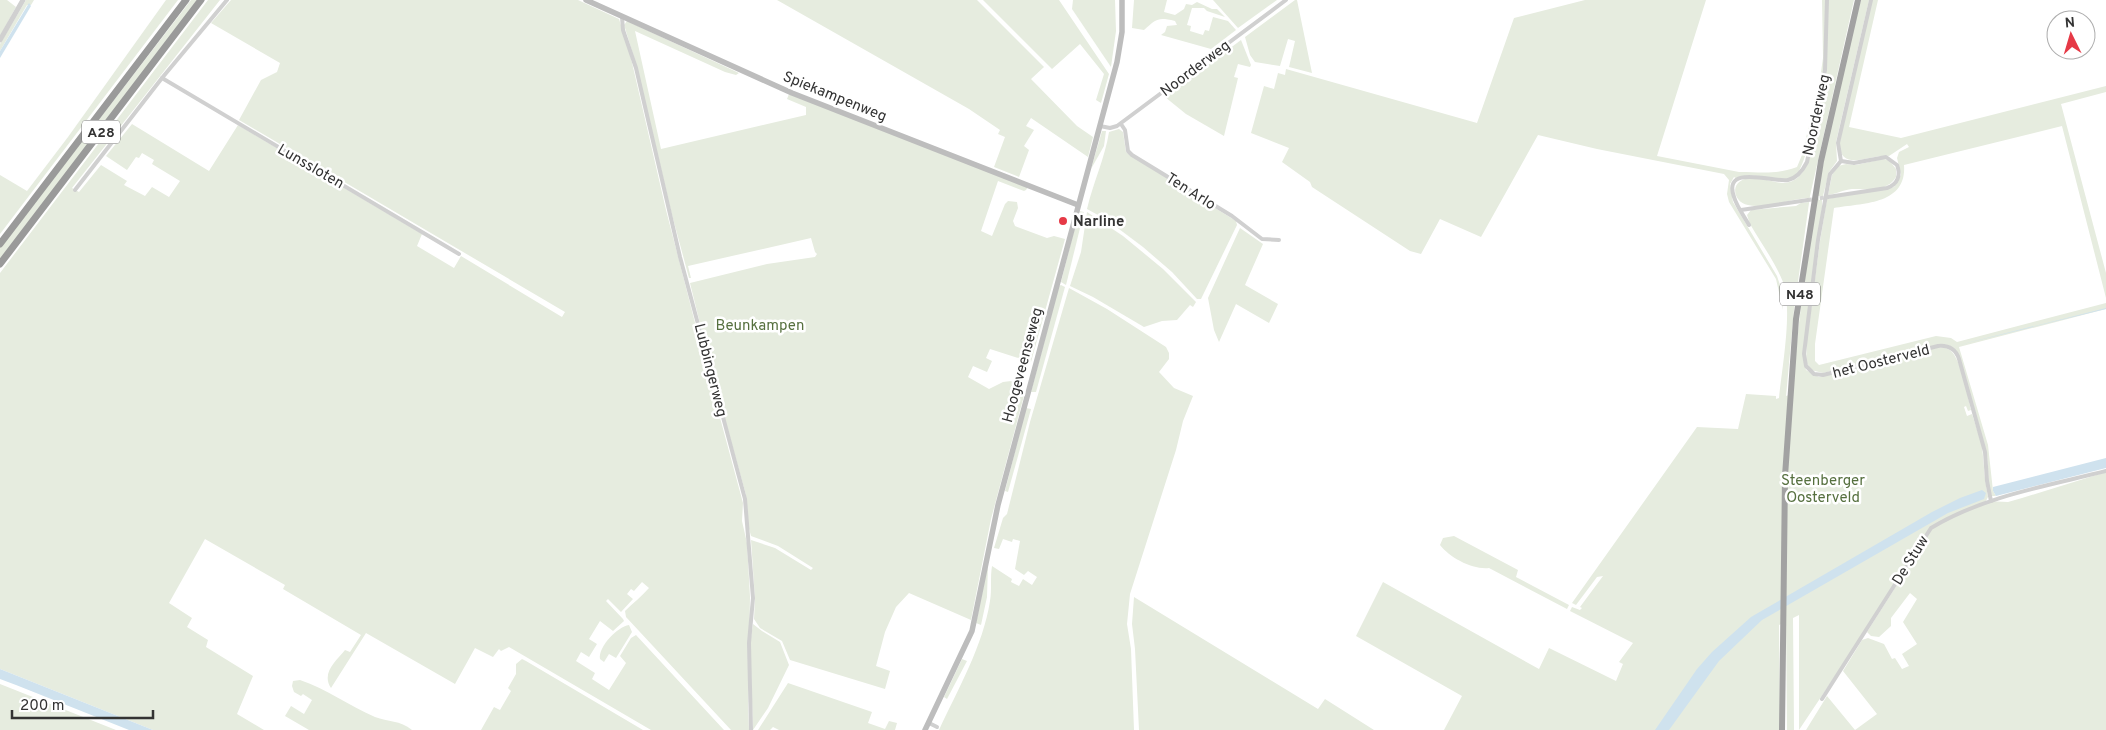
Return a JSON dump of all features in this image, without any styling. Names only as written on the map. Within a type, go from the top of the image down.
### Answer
[{"type":"highway","name":"A28","points":[[0,244],[186,0]]},
{"type":"highway","name":"A28","points":[[0,264],[201,0]]},
{"type":"highway","name":"N48","points":[[1782,730],[1786,447],[1796,319],[1821,161],[1857,1]]},
{"type":"main road","name":"Spiekampenweg","points":[[586,0],[792,93],[1078,205]]},
{"type":"main road","name":"Hoogeveenseweg","points":[[925,730],[972,631],[998,505],[1119,54],[1122,0]]},
{"type":"street","points":[[0,40],[23,0]]},
{"type":"street","points":[[76,190],[162,78],[227,0]]},
{"type":"street","name":"Noorderweg","points":[[1121,124],[1286,0]]},
{"type":"street","name":"Noorderweg","points":[[1749,225],[1733,192],[1734,186],[1741,178],[1749,176],[1780,181],[1789,180],[1799,174],[1807,162],[1825,70],[1827,0]]},
{"type":"street","points":[[1828,197],[1887,188],[1895,184],[1898,178],[1897,165],[1886,157],[1854,163],[1841,161],[1837,144],[1870,0]]},
{"type":"street","name":"Lubbingerweg","points":[[622,17],[623,30],[636,68],[710,373],[745,499],[753,598],[749,643],[751,730]]},
{"type":"street","name":"Lunssloten","points":[[162,78],[460,254]]},
{"type":"street","points":[[1100,126],[1113,128],[1121,124]]},
{"type":"street","name":"Ten Arlo","points":[[1121,124],[1125,130],[1128,151],[1132,155],[1232,216],[1262,239],[1279,240]]},
{"type":"street","name":"het Oosterveld","points":[[1841,161],[1829,178],[1821,222],[1804,358],[1806,366],[1814,374],[1823,375],[1938,346],[1946,346],[1952,349],[1959,359],[1984,448],[1987,486],[1991,501]]},
{"type":"street","points":[[1741,210],[1808,200]]},
{"type":"street","name":"De Stuw","points":[[1822,699],[1929,530],[1954,515],[1991,501],[2106,471]]},
{"type":"street","points":[[929,722],[937,727]]},
{"type":"green space","points":[[0,0],[7,0],[16,7],[0,36]]},
{"type":"green space","points":[[26,0],[34,0],[31,5],[27,5],[0,51],[0,44]]},
{"type":"green space","points":[[166,0],[178,0],[0,234],[0,175],[27,191]]},
{"type":"green space","points":[[191,0],[198,0],[0,260],[0,248]]},
{"type":"green space","points":[[208,0],[220,0],[72,188],[79,192],[101,165],[127,181],[124,185],[145,196],[152,187],[169,197],[180,181],[152,164],[154,160],[142,153],[139,158],[136,157],[127,170],[106,156],[132,124],[209,171],[238,125],[422,234],[417,246],[454,268],[461,256],[562,317],[565,312],[239,120],[261,80],[277,72],[280,63],[211,23],[231,0],[578,0],[619,19],[630,54],[666,210],[743,503],[742,521],[747,543],[750,597],[749,730],[731,730],[626,617],[625,611],[649,588],[642,582],[634,591],[631,589],[627,594],[633,599],[621,612],[608,599],[606,601],[624,621],[613,631],[600,621],[589,639],[597,644],[589,657],[581,652],[576,661],[595,673],[592,679],[609,690],[626,663],[620,656],[631,638],[636,635],[724,730],[651,730],[509,647],[501,651],[499,649],[493,657],[475,648],[455,684],[366,633],[331,688],[328,683],[328,677],[331,668],[345,650],[350,652],[361,635],[283,589],[285,585],[205,539],[169,603],[192,618],[187,627],[208,640],[206,647],[253,676],[237,714],[264,730],[153,730],[0,669],[0,273]]},
{"type":"green space","points":[[777,0],[977,0],[1044,67],[1031,79],[1077,126],[1093,137],[1088,157],[1031,118],[1026,126],[1034,130],[1024,146],[1029,150],[1019,177],[994,167],[1005,137],[998,134],[1000,130],[969,109]]},
{"type":"green space","points":[[983,0],[1059,0],[1109,74],[1101,103],[1096,100],[1104,74],[1080,44],[1052,69]]},
{"type":"green space","points":[[1073,0],[1115,0],[1116,31],[1111,67],[1072,9]]},
{"type":"green space","points":[[1134,0],[1167,0],[1164,12],[1175,15],[1184,9],[1186,4],[1192,5],[1197,2],[1212,9],[1217,9],[1225,17],[1207,11],[1204,8],[1192,8],[1187,25],[1191,26],[1190,31],[1203,35],[1205,30],[1209,31],[1213,17],[1228,21],[1236,30],[1211,49],[1161,35],[1165,32],[1167,26],[1177,25],[1175,21],[1161,19],[1155,21],[1144,30],[1132,28]]},
{"type":"green space","points":[[1213,0],[1277,0],[1238,28]]},
{"type":"green space","points":[[1297,0],[1312,73],[1289,67],[1295,41],[1288,39],[1280,66],[1255,62],[1250,55],[1245,37]]},
{"type":"green space","points":[[1585,0],[1706,0],[1657,156],[1739,172],[1761,173],[1797,167],[1802,155],[1820,79],[1823,58],[1822,0],[1825,0],[1823,78],[1814,125],[1800,169],[1796,175],[1782,180],[1759,176],[1744,176],[1737,179],[1734,177],[1730,184],[1733,202],[1777,276],[1782,291],[1783,310],[1776,279],[1729,202],[1727,194],[1729,180],[1724,174],[1597,149],[1538,135],[1481,237],[1440,219],[1421,254],[1410,251],[1312,187],[1310,182],[1282,162],[1289,148],[1251,133],[1264,86],[1274,89],[1278,73],[1285,75],[1286,69],[1477,123],[1514,18]]},
{"type":"green space","name":"Steenberger Oosterveld","points":[[1828,0],[1854,0],[1810,196],[1794,310],[1786,396],[1792,394],[1802,294],[1818,196],[1819,200],[1822,200],[1822,208],[1803,357],[1806,370],[1819,377],[1932,349],[1948,349],[1956,358],[1960,367],[1971,410],[1968,411],[1966,406],[1964,407],[1967,416],[1972,414],[1982,445],[1988,497],[1986,501],[2008,502],[2106,472],[2106,730],[1855,730],[1877,714],[1843,671],[1862,640],[1868,638],[1884,644],[1892,659],[1895,658],[1902,669],[1909,666],[1902,654],[1917,644],[1903,622],[1917,599],[1910,593],[1891,618],[1891,626],[1879,637],[1871,636],[1867,632],[1921,547],[1799,730],[1799,615],[1793,618],[1794,730],[1787,730],[1786,622],[1779,625],[1780,730],[1444,730],[1462,696],[1356,636],[1383,582],[1539,669],[1549,648],[1616,681],[1623,664],[1619,662],[1633,643],[1570,611],[1572,607],[1580,610],[1582,608],[1580,607],[1603,576],[1597,577],[1576,605],[1572,603],[1697,427],[1738,429],[1746,394],[1776,396],[1776,399],[1779,398],[1786,338],[1786,293],[1780,275],[1750,224],[1747,215],[1751,210],[1796,206],[1809,202],[1808,198],[1762,206],[1748,205],[1739,200],[1735,188],[1740,181],[1745,179],[1754,178],[1786,183],[1793,181],[1807,165],[1826,75]]},
{"type":"green space","points":[[1861,0],[1869,0],[1836,142],[1837,161],[1829,172],[1823,196],[1818,196],[1848,49]]},
{"type":"green space","points":[[1872,0],[1878,0],[1849,127],[1901,138],[2106,86],[2106,92],[2061,104],[2106,273],[2106,298],[2062,126],[1904,165],[1903,178],[1898,188],[1891,195],[1870,203],[1834,208],[1815,344],[1815,361],[1819,365],[1936,336],[1951,338],[1957,342],[2106,303],[2106,309],[1959,347],[1988,445],[1993,491],[1996,496],[1992,496],[1989,488],[1987,454],[1961,361],[1958,353],[1953,348],[1947,345],[1938,345],[1823,373],[1811,370],[1806,362],[1807,340],[1827,199],[1894,187],[1901,175],[1897,158],[1899,152],[1909,147],[1907,144],[1889,156],[1859,160],[1846,158],[1841,153],[1839,145]]},
{"type":"green space","name":"Beunkampen","points":[[627,21],[739,73],[736,75],[725,72],[635,31],[661,149],[806,115],[806,107],[787,99],[789,94],[1028,187],[1024,191],[998,181],[981,231],[992,236],[1008,201],[1017,202],[1018,208],[1013,221],[1015,226],[1047,238],[1054,236],[1065,239],[1031,362],[990,349],[986,358],[992,361],[987,372],[973,366],[968,377],[989,389],[1003,382],[1011,381],[1025,392],[991,519],[971,620],[909,593],[896,607],[885,632],[876,666],[890,671],[885,689],[790,660],[782,641],[760,628],[754,619],[755,599],[751,540],[775,548],[811,570],[813,568],[778,546],[751,536],[747,521],[746,495],[714,380],[690,283],[767,264],[815,257],[817,254],[811,238],[688,266],[691,278],[689,278],[637,67],[624,25]]},
{"type":"green space","points":[[1241,40],[1251,65],[1250,67],[1238,64],[1234,77],[1238,78],[1224,136],[1186,114],[1165,97]]},
{"type":"green space","points":[[1119,129],[1123,132],[1126,152],[1236,221],[1237,225],[1201,299],[1197,299],[1172,272],[1143,247],[1107,220],[1087,209],[1109,132]]},
{"type":"green space","points":[[1102,131],[1106,131],[1104,146],[1091,169]]},
{"type":"green space","points":[[1883,159],[1889,160],[1896,169],[1896,177],[1888,185],[1876,189],[1852,189],[1828,195],[1832,175],[1838,166],[1846,164],[1856,165]]},
{"type":"green space","points":[[1079,211],[1084,212],[1066,285],[1061,282]]},
{"type":"green space","points":[[1087,212],[1123,236],[1163,269],[1196,302],[1193,307],[1190,305],[1177,320],[1162,321],[1144,327],[1093,297],[1070,286],[1081,252]]},
{"type":"green space","points":[[1240,228],[1263,244],[1245,285],[1278,304],[1269,323],[1236,304],[1219,342],[1214,330],[1208,298]]},
{"type":"green space","points":[[1059,286],[1065,287],[1036,392],[1031,392]]},
{"type":"green space","points":[[1069,288],[1107,309],[1166,347],[1169,359],[1159,372],[1174,388],[1193,396],[1183,421],[1176,450],[1130,594],[1127,624],[1131,649],[1134,730],[939,730],[969,667],[982,634],[990,601],[992,566],[1012,579],[1011,582],[1019,586],[1023,579],[1032,585],[1037,577],[1028,571],[1024,575],[1015,569],[1020,541],[1013,539],[1012,542],[1003,539],[999,549],[994,548],[1003,518],[1007,514],[1030,422]]},
{"type":"green space","points":[[1026,408],[1031,409],[1008,492],[1005,491]]},
{"type":"green space","points":[[1454,536],[1518,570],[1516,577],[1569,605],[1567,609],[1489,568],[1476,567],[1456,559],[1440,545],[1443,538]]},
{"type":"green space","points":[[988,564],[987,597],[981,625],[976,623]]},
{"type":"green space","points":[[1134,597],[1318,709],[1325,699],[1374,730],[1139,730],[1132,624]]},
{"type":"green space","points":[[753,624],[780,642],[789,665],[768,708],[753,730],[750,644]]},
{"type":"green space","points":[[629,625],[632,632],[616,658],[609,654],[604,662],[600,659],[602,649],[609,638],[619,629]]},
{"type":"green space","points":[[522,659],[643,730],[481,730],[494,707],[500,710],[511,691],[508,688],[516,674],[516,664]]},
{"type":"green space","points":[[962,659],[967,661],[947,699],[944,697]]},
{"type":"green space","points":[[300,680],[375,717],[398,723],[412,730],[309,730],[285,716],[291,706],[304,714],[312,700],[303,694],[301,696],[294,692],[293,681]]},
{"type":"green space","points":[[788,683],[872,712],[868,723],[885,729],[889,721],[897,723],[895,730],[779,730],[773,727],[770,730],[758,730]]},
{"type":"green space","points":[[0,684],[116,730],[0,730]]},
{"type":"green space","points":[[1827,696],[1855,730],[1806,730]]},
{"type":"water","points":[[29,3],[31,6],[0,58],[0,51]]},
{"type":"water","points":[[2106,308],[2106,309],[1959,345]]},
{"type":"water","points":[[2106,458],[2106,468],[1996,496],[1993,491],[1993,487]]},
{"type":"water","points":[[1982,490],[1986,493],[1984,499],[1948,513],[1762,620],[1719,661],[1669,730],[1655,730],[1697,669],[1712,652],[1751,617],[1932,512],[1960,498]]},
{"type":"water","points":[[0,669],[153,730],[129,730],[0,679]]},
{"type":"tunnel","points":[[1808,200],[1828,197]]},
{"type":"place","name":"Narline","points":[[1063,221]]}]
